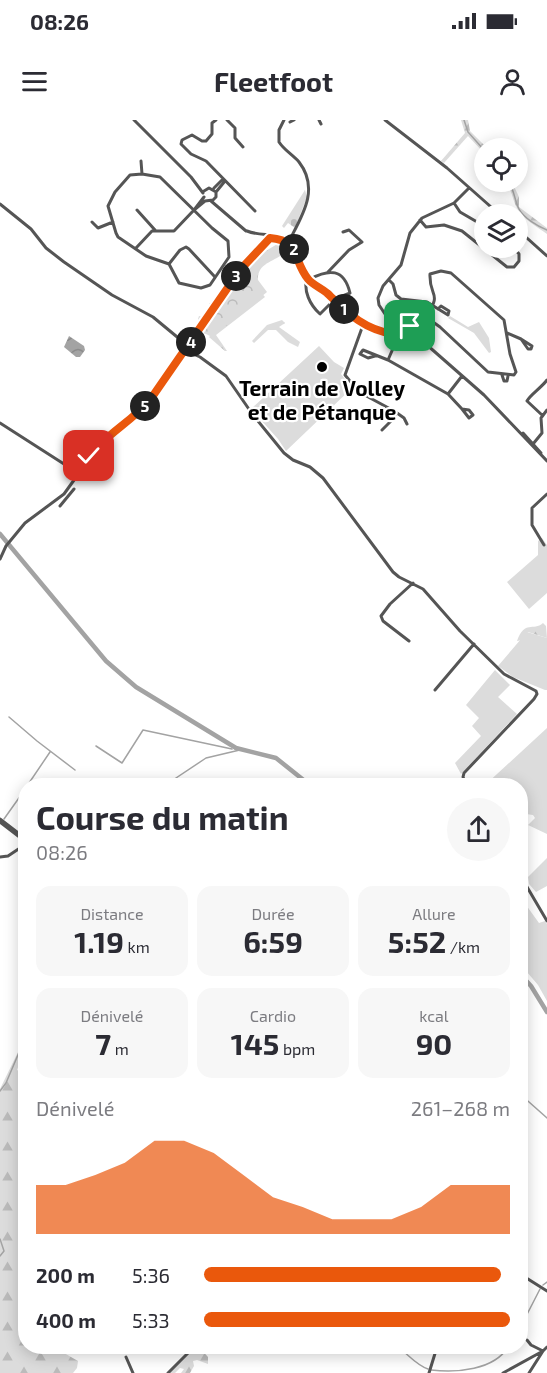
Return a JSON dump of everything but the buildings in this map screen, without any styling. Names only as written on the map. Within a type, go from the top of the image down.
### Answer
[{"type":"street","points":[[134,120],[194,181],[209,201],[225,211],[247,231],[286,240],[293,248],[308,278],[363,325],[397,333],[427,345],[484,395],[547,461]]},
{"type":"street","points":[[216,120],[212,123],[212,134],[206,141],[190,135],[182,140],[181,144],[190,154],[206,161],[255,211]]},
{"type":"street","points":[[227,120],[235,128],[236,138],[243,147]]},
{"type":"street","points":[[385,120],[447,168],[487,204]]},
{"type":"street","points":[[283,121],[278,132],[279,142],[304,170],[309,189],[307,204],[292,234],[286,240]]},
{"type":"street","points":[[141,161],[142,174]]},
{"type":"street","points":[[142,174],[160,177],[228,241],[229,257],[210,285],[201,288],[182,284],[177,281],[169,264],[146,256],[118,237],[108,206],[110,200],[130,175],[142,174]]},
{"type":"street","points":[[222,178],[214,190],[225,211]]},
{"type":"street","points":[[194,181],[207,189],[214,190]]},
{"type":"street","points":[[388,360],[397,333],[377,301],[381,290],[399,268],[408,236],[420,220],[454,203],[469,188]]},
{"type":"street","points":[[136,249],[155,230],[174,231],[194,210],[207,189]]},
{"type":"street","points":[[194,210],[216,197]]},
{"type":"street","points":[[454,203],[460,212],[474,220]]},
{"type":"street","points":[[0,204],[64,262],[112,296],[153,317],[228,379],[284,453],[293,460],[310,467],[323,478],[393,572],[413,583],[429,596],[508,677],[532,688],[537,694],[464,773],[463,778]]},
{"type":"street","points":[[137,210],[155,230]]},
{"type":"street","points":[[420,220],[426,226],[444,225],[462,231],[474,241]]},
{"type":"street","points":[[93,222],[98,228],[113,222]]},
{"type":"street","points":[[308,278],[328,272],[349,250],[362,242],[350,230],[343,232]]},
{"type":"street","points":[[0,559],[10,541],[34,516],[64,494],[100,444],[150,400],[180,357],[189,348],[240,270],[268,237]]},
{"type":"street","points":[[528,240],[547,256]]},
{"type":"street","points":[[169,264],[180,250],[186,247],[215,277]]},
{"type":"street","points":[[495,258],[510,267],[516,266],[519,258]]},
{"type":"street","points":[[397,333],[426,317],[433,306],[435,298],[430,274],[441,271],[451,273],[502,318],[510,354],[517,371],[514,375],[508,376],[507,381],[504,381],[502,375],[488,372],[441,327],[426,317]]},
{"type":"street","points":[[308,278],[306,282],[309,302],[320,314],[334,300],[349,294],[350,290],[340,275],[328,272]]},
{"type":"street","points":[[389,280],[393,284],[396,295],[401,299],[424,302],[438,309]]},
{"type":"street","points":[[397,333],[426,317]]},
{"type":"street","points":[[363,325],[345,370],[345,376],[358,391],[396,413],[406,420],[407,424]]},
{"type":"street","points":[[408,328],[408,333],[415,339]]},
{"type":"street","points":[[507,333],[521,339]]},
{"type":"street","points":[[375,356],[388,360],[448,394],[462,409]]},
{"type":"street","points":[[448,394],[462,376]]},
{"type":"street","points":[[542,415],[527,401],[541,389],[547,380]]},
{"type":"street","points":[[532,443],[542,431],[542,415],[547,410]]},
{"type":"street","points":[[382,430],[396,413]]},
{"type":"street","points":[[0,423],[78,473]]},
{"type":"street","points":[[60,506],[74,489]]},
{"type":"street","points":[[64,494],[68,497]]},
{"type":"street","points":[[544,544],[532,525],[532,508],[547,494]]},
{"type":"street","points":[[409,641],[383,621],[381,616],[390,604],[413,583]]},
{"type":"street","points":[[435,690],[474,644]]},
{"type":"street","points":[[0,820],[18,835]]},
{"type":"street","points":[[0,857],[8,856],[18,849]]},
{"type":"street","points":[[528,889],[547,921]]},
{"type":"street","points":[[528,1279],[547,1292]]},
{"type":"street","points":[[528,1341],[543,1351]]},
{"type":"street","points":[[529,1373],[547,1347]]},
{"type":"street","points":[[503,1373],[543,1351]]},
{"type":"street","points":[[168,1373],[187,1354]]},
{"type":"street","points":[[429,1373],[435,1354]]},
{"type":"street","points":[[126,1358],[133,1373]]},
{"type":"green space","points":[[461,120],[468,120],[470,131],[477,138],[474,138],[474,142],[468,136],[444,163],[441,161],[465,133]]},
{"type":"green space","points":[[305,190],[307,197],[295,228],[288,223],[284,228],[282,226]]},
{"type":"green space","points":[[511,192],[517,192],[519,197],[519,204],[515,204]]},
{"type":"green space","points":[[528,214],[547,228],[547,234],[530,222]]},
{"type":"green space","points":[[279,243],[290,247],[293,254],[284,253],[260,270],[258,280],[267,292],[212,337],[200,331],[254,258]]},
{"type":"green space","points":[[239,266],[265,297],[216,335],[227,351],[225,351],[209,337],[212,334],[202,333],[198,319],[199,316],[203,317],[204,313],[208,316],[211,310],[209,303],[214,303],[214,307],[222,301],[222,297],[227,293],[219,295],[226,282],[228,283],[226,289],[239,273],[229,281],[229,275],[224,275],[222,270],[225,269],[228,273],[233,274]]},
{"type":"green space","points":[[450,316],[468,327],[479,322],[489,338],[491,352],[489,353],[474,333],[448,318]]},
{"type":"green space","points":[[282,320],[285,323],[279,327],[300,342],[298,347],[288,342],[276,330],[268,330],[254,343],[252,341],[267,325]]},
{"type":"green space","points":[[319,346],[334,362],[344,368],[341,374],[352,388],[286,451],[251,409]]},
{"type":"green space","points":[[542,538],[547,545],[547,593],[529,609],[507,582],[538,555],[538,541]]},
{"type":"green space","points":[[543,623],[546,626],[547,638],[528,632],[522,640],[517,641],[523,630]]},
{"type":"green space","points":[[527,632],[547,638],[547,690],[513,677],[498,666]]},
{"type":"green space","points":[[495,670],[510,685],[498,697],[517,714],[461,774],[455,763],[481,736],[472,726],[479,718],[466,705]]},
{"type":"green space","points":[[547,728],[547,834],[528,825],[535,818],[528,814],[528,778],[493,778]]},
{"type":"green space","points":[[547,858],[547,886],[536,892],[529,884],[528,877]]},
{"type":"green space","points":[[528,908],[539,923],[545,921],[547,924],[547,1001],[528,973]]},
{"type":"green space","points":[[18,1052],[18,1354],[66,1354],[78,1361],[73,1373],[0,1373],[0,1089]]},
{"type":"green space","points":[[188,1354],[205,1354],[208,1357],[208,1364],[193,1361],[194,1366],[190,1373],[181,1373],[184,1369],[180,1368],[175,1373],[169,1373]]},
{"type":"water","points":[[69,336],[84,346],[85,350],[80,357],[76,357],[64,347]]},
{"type":"waterway","points":[[464,120],[468,132],[474,139]]},
{"type":"waterway","points":[[513,192],[521,212],[547,230]]},
{"type":"waterway","points":[[0,534],[106,661],[136,687],[236,748],[276,758],[301,778]]},
{"type":"waterway","points":[[9,717],[75,770]]},
{"type":"waterway","points":[[96,746],[122,763],[143,730],[232,749]]},
{"type":"waterway","points":[[176,778],[206,758],[244,749]]},
{"type":"waterway","points":[[32,778],[50,752]]},
{"type":"waterway","points":[[4,819],[18,799]]},
{"type":"waterway","points":[[528,983],[547,1012]]},
{"type":"waterway","points":[[0,1091],[6,1083],[18,1055]]},
{"type":"waterway","points":[[528,1101],[547,1118]]},
{"type":"waterway","points":[[0,1239],[4,1251],[0,1256]]},
{"type":"waterway","points":[[543,1285],[547,1282]]},
{"type":"waterway","points":[[528,1312],[540,1289]]},
{"type":"waterway","points":[[406,1354],[428,1369]]},
{"type":"waterway","points":[[431,1370],[452,1371],[474,1368],[494,1361],[503,1354]]},
{"type":"place","name":"Terrain de Volley et de Pétanque","points":[[322,367]]},
{"type":"route","points":[[89,456],[150,400],[240,270],[270,238],[281,239],[288,243],[293,248],[309,280],[361,323],[375,330],[393,334],[395,329],[401,332],[410,326]]}]
